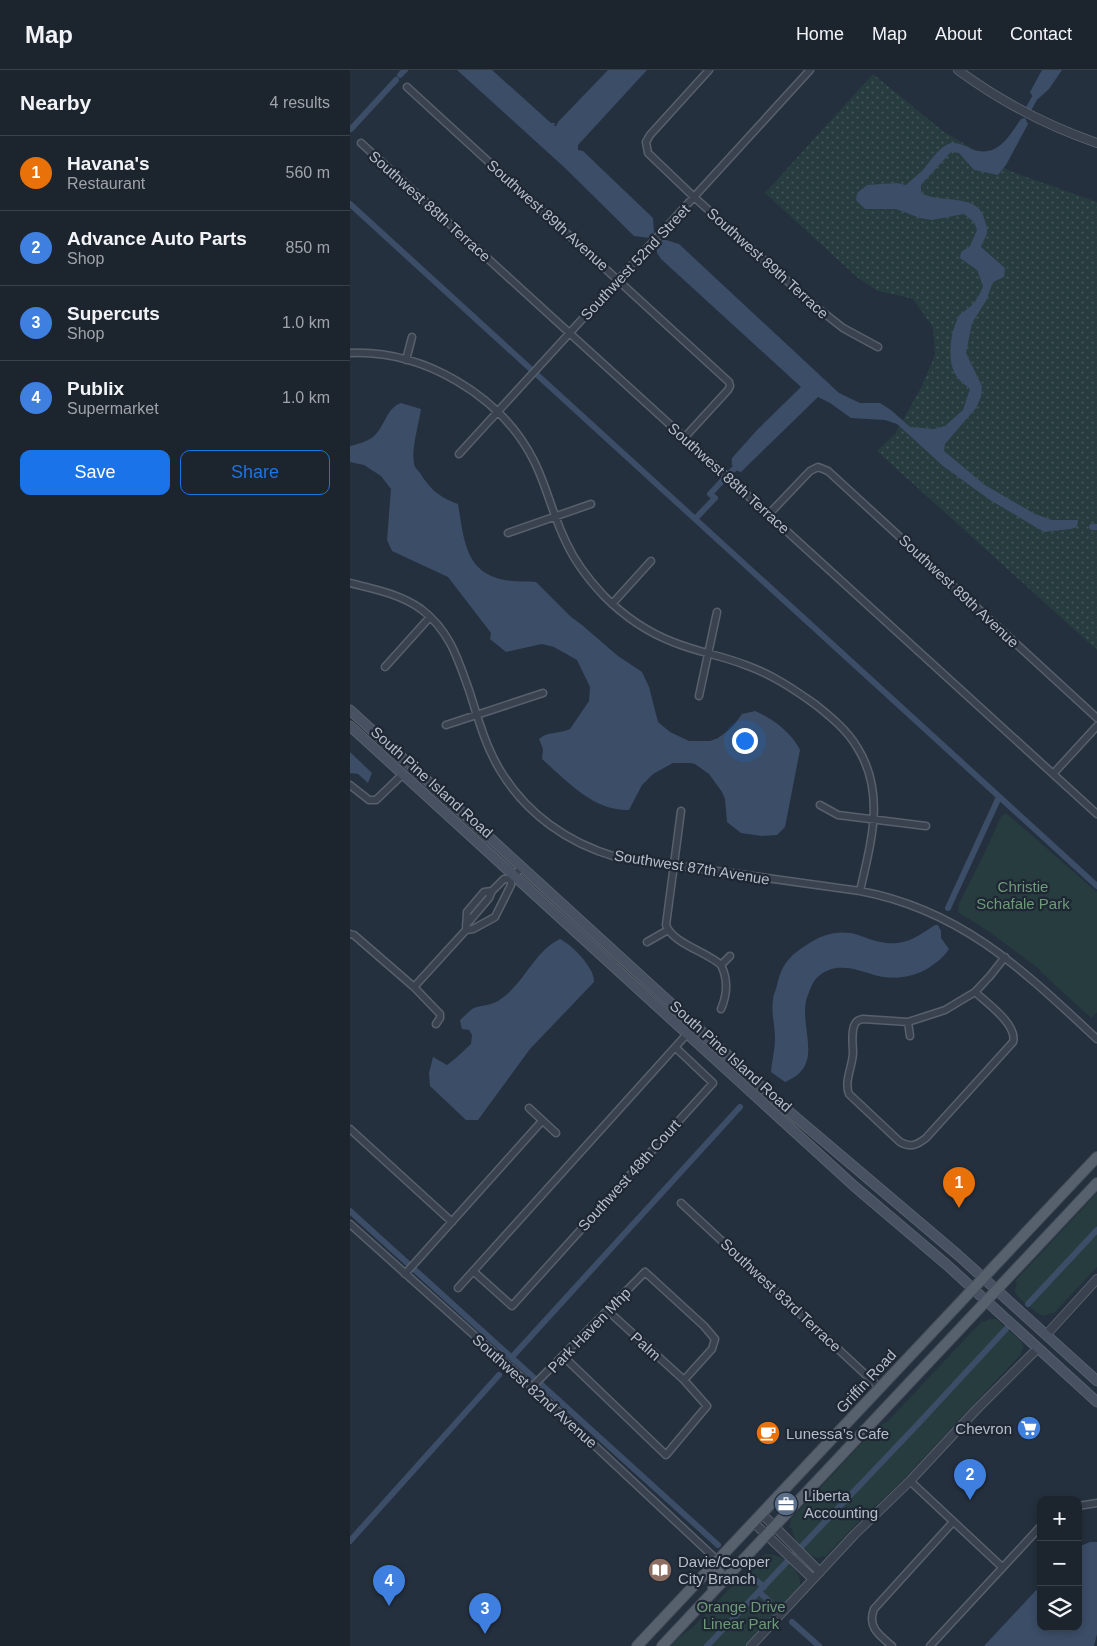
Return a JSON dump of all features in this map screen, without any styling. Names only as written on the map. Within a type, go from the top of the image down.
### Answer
[{"type":"main road","name":"South Pine Island Road","points":[[350,710],[793,1114],[997,1289],[1097,1381]]},
{"type":"main road","name":"South Pine Island Road","points":[[350,726],[513,878],[631,982],[854,1186],[986,1300],[1097,1402]]},
{"type":"main road","points":[[631,982],[639,974]]},
{"type":"main road","name":"Griffin Road","points":[[637,1646],[1097,1157]]},
{"type":"main road","points":[[662,1646],[709,1596],[770,1539],[986,1300],[1097,1183]]},
{"type":"main road","points":[[709,1596],[718,1577],[717,1560]]},
{"type":"street","name":"Southwest 89th Terrace","points":[[709,70],[650,135],[646,142],[646,148],[650,156],[815,306],[844,328],[878,347]]},
{"type":"street","name":"Southwest 52nd Street","points":[[459,454],[810,70]]},
{"type":"street","points":[[958,70],[1019,109],[1097,143]]},
{"type":"street","name":"Southwest 89th Avenue","points":[[407,86],[729,382],[730,386],[684,438]]},
{"type":"street","name":"Southwest 88th Terrace","points":[[361,144],[1097,814]]},
{"type":"street","points":[[406,360],[412,337]]},
{"type":"street","points":[[350,353],[380,355],[406,360],[452,378],[482,399],[514,432],[528,452],[544,483],[565,542],[578,564],[612,604],[637,623],[661,637],[747,665],[787,685],[822,710],[841,728],[856,746],[869,773],[874,802],[871,842],[860,891]]},
{"type":"street","name":"Southwest 89th Avenue","points":[[769,514],[810,471],[818,467],[828,471],[1097,718]]},
{"type":"street","points":[[508,533],[591,504]]},
{"type":"street","points":[[612,604],[651,561]]},
{"type":"street","name":"Southwest 87th Avenue","points":[[350,583],[398,597],[414,605],[430,617],[445,633],[454,648],[489,748],[500,771],[526,804],[548,824],[573,840],[603,853],[631,860],[860,891],[894,899],[932,913],[976,936],[1005,957],[1097,1039]]},
{"type":"street","points":[[699,696],[717,612]]},
{"type":"street","points":[[384,667],[430,617]]},
{"type":"street","points":[[446,725],[543,692]]},
{"type":"street","points":[[1053,774],[1097,726]]},
{"type":"street","points":[[350,785],[370,800],[376,800],[403,774]]},
{"type":"street","points":[[820,805],[838,815],[926,826]]},
{"type":"street","points":[[681,811],[666,918],[668,930],[674,936],[721,965],[726,992],[726,998],[721,1008]]},
{"type":"street","points":[[466,928],[473,929],[495,917],[513,878],[522,867]]},
{"type":"street","points":[[414,987],[466,928],[489,898],[492,891],[504,879],[513,878]]},
{"type":"street","points":[[466,928],[467,912],[484,892],[492,891]]},
{"type":"street","points":[[473,904],[485,923]]},
{"type":"street","points":[[647,942],[668,930]]},
{"type":"street","points":[[350,934],[354,935],[414,987],[440,1014],[436,1024]]},
{"type":"street","points":[[721,965],[730,956]]},
{"type":"street","points":[[975,992],[1010,1025],[1014,1038],[1006,1051],[926,1138],[917,1145],[910,1146],[900,1142],[851,1097],[847,1090],[852,1064],[853,1033],[857,1022],[863,1019],[908,1022],[945,1010],[975,992],[1005,957]]},
{"type":"street","points":[[908,1022],[910,1036]]},
{"type":"street","points":[[458,1288],[688,1034]]},
{"type":"street","name":"Southwest 48th Court","points":[[473,1271],[512,1306],[713,1083],[676,1048]]},
{"type":"street","points":[[529,1108],[556,1133]]},
{"type":"street","points":[[407,1272],[542,1121]]},
{"type":"street","points":[[350,1129],[452,1222]]},
{"type":"street","name":"Southwest 83rd Terrace","points":[[681,1203],[880,1388]]},
{"type":"street","name":"Southwest 82nd Avenue","points":[[350,1224],[407,1272],[717,1560]]},
{"type":"street","name":"Park Haven Mhp","points":[[532,1387],[645,1272],[715,1338],[712,1349],[684,1380]]},
{"type":"street","points":[[1047,1334],[1097,1279]]},
{"type":"street","name":"Palm","points":[[563,1356],[666,1455],[707,1406],[684,1380],[608,1311]]},
{"type":"street","points":[[751,1646],[855,1534],[910,1481],[1038,1348]]},
{"type":"street","points":[[910,1481],[1002,1568]]},
{"type":"street","points":[[1082,1505],[1097,1503]]},
{"type":"street","points":[[762,1514],[820,1572]]},
{"type":"street","points":[[892,1646],[875,1631],[871,1621],[877,1604],[952,1522]]},
{"type":"street","points":[[754,1523],[813,1579]]},
{"type":"street","points":[[930,1646],[1037,1530]]},
{"type":"green space","points":[[873,74],[944,132],[1010,171],[1097,202],[1097,650],[877,451],[895,434],[921,388],[935,355],[933,327],[913,299],[876,290],[858,278],[765,193]]},
{"type":"green space","name":"Christie Schafale Park","points":[[1006,813],[1097,892],[1097,1012],[1091,1018],[1039,969],[988,931],[958,912],[959,904],[1001,816]]},
{"type":"green space","points":[[1097,1193],[1097,1267],[1054,1313],[1042,1315],[1029,1307],[1016,1294],[1017,1282],[1015,1281]]},
{"type":"green space","points":[[989,1319],[996,1319],[1022,1342],[1023,1348],[1020,1355],[898,1485],[862,1518],[825,1557],[814,1557],[805,1551],[795,1538],[792,1528],[789,1528],[791,1519],[876,1428],[888,1421],[982,1321],[984,1322]]},
{"type":"green space","name":"Orange Drive Linear Park","points":[[766,1554],[778,1556],[790,1564],[798,1575],[800,1587],[748,1646],[671,1646],[679,1637],[692,1628],[759,1558]]},
{"type":"water","points":[[457,70],[492,70],[551,123],[555,123],[554,126],[556,126],[608,70],[647,70],[578,145],[578,150],[583,151],[653,218],[654,234],[650,238],[634,236],[565,168]]},
{"type":"water","points":[[1042,70],[1062,70],[1049,89],[1038,99],[1034,99],[1030,92]]},
{"type":"water","points":[[1025,118],[1028,124],[1006,165],[998,175],[974,170],[959,153],[951,152],[921,185],[921,193],[939,198],[968,202],[976,206],[982,212],[987,228],[981,247],[1005,268],[1004,277],[993,282],[986,301],[972,323],[966,353],[982,386],[981,397],[976,408],[945,444],[944,451],[985,485],[1035,514],[1052,520],[1078,520],[1077,527],[1044,532],[990,500],[943,466],[897,424],[885,420],[851,418],[818,397],[741,472],[734,469],[732,458],[758,429],[801,387],[661,259],[657,253],[657,246],[663,239],[679,244],[839,393],[860,403],[880,403],[910,427],[934,429],[945,426],[963,410],[970,389],[955,375],[950,351],[952,336],[959,316],[975,301],[983,286],[977,270],[960,258],[961,252],[970,246],[977,230],[974,222],[964,214],[932,220],[920,218],[896,209],[865,209],[856,200],[857,193],[867,185],[897,183],[906,185],[947,144],[959,144],[978,151],[992,150],[1004,142],[1021,119]]},
{"type":"water","points":[[401,403],[421,409],[414,444],[413,458],[415,467],[436,492],[458,504],[468,552],[474,562],[481,570],[491,576],[509,581],[536,582],[570,616],[618,656],[642,672],[649,687],[658,722],[670,732],[689,741],[710,741],[729,730],[742,714],[755,711],[775,722],[787,732],[800,750],[785,827],[777,835],[762,836],[741,833],[727,822],[725,799],[722,792],[709,774],[695,764],[673,763],[653,774],[642,785],[629,810],[604,806],[592,800],[571,785],[542,759],[543,749],[539,739],[542,736],[570,729],[589,701],[590,687],[577,660],[554,647],[542,644],[506,652],[490,639],[491,633],[448,577],[392,551],[387,540],[391,489],[381,476],[364,465],[350,462],[350,446],[365,442],[373,437],[392,409]]},
{"type":"water","points":[[350,752],[372,773],[368,783],[358,774],[350,773]]},
{"type":"water","points":[[938,925],[941,931],[941,938],[949,949],[943,957],[918,973],[905,977],[891,978],[842,968],[827,971],[819,976],[812,985],[806,1001],[808,1057],[804,1067],[797,1075],[785,1082],[771,1072],[775,1047],[773,998],[781,971],[787,961],[801,948],[828,934],[839,933],[851,933],[885,943],[901,942],[915,938]]},
{"type":"water","points":[[560,939],[571,946],[587,964],[591,970],[594,982],[530,1049],[478,1120],[466,1120],[430,1086],[429,1073],[433,1057],[447,1065],[456,1058],[471,1044],[472,1035],[469,1030],[462,1029],[461,1019],[472,1009],[495,1003],[507,994],[535,960]]},
{"type":"water","points":[[1090,1542],[1097,1542],[1097,1634],[1094,1646],[984,1646],[1037,1589],[1037,1631],[1082,1631],[1082,1545]]},
{"type":"waterway","points":[[400,75],[405,70]]},
{"type":"waterway","points":[[351,129],[396,80]]},
{"type":"waterway","points":[[1029,108],[1034,99]]},
{"type":"waterway","points":[[350,204],[1097,886]]},
{"type":"waterway","points":[[730,473],[734,469]]},
{"type":"waterway","points":[[695,519],[715,498],[710,494],[724,479]]},
{"type":"waterway","points":[[1092,527],[1097,527]]},
{"type":"waterway","points":[[948,908],[999,797]]},
{"type":"waterway","points":[[512,1357],[740,1107]]},
{"type":"waterway","points":[[350,1211],[718,1545]]},
{"type":"waterway","points":[[1028,1304],[1097,1230]]},
{"type":"waterway","points":[[707,1646],[1006,1329]]},
{"type":"waterway","points":[[350,1541],[499,1375]]},
{"type":"waterway","points":[[757,1581],[764,1587]]},
{"type":"waterway","points":[[759,1592],[769,1601]]},
{"type":"waterway","points":[[792,1622],[819,1646]]},
{"type":"place","name":"Havana's","points":[[959,1208]]},
{"type":"place","name":"Chevron","points":[[1029,1428]]},
{"type":"place","name":"Lunessa’s Cafe","points":[[768,1433]]},
{"type":"place","name":"Advance Auto Parts","points":[[970,1500]]},
{"type":"place","name":"Liberta Accounting","points":[[786,1504]]},
{"type":"place","name":"Davie/Cooper City Branch","points":[[660,1570]]},
{"type":"place","name":"Publix","points":[[389,1606]]},
{"type":"place","name":"Supercuts","points":[[485,1634]]}]
